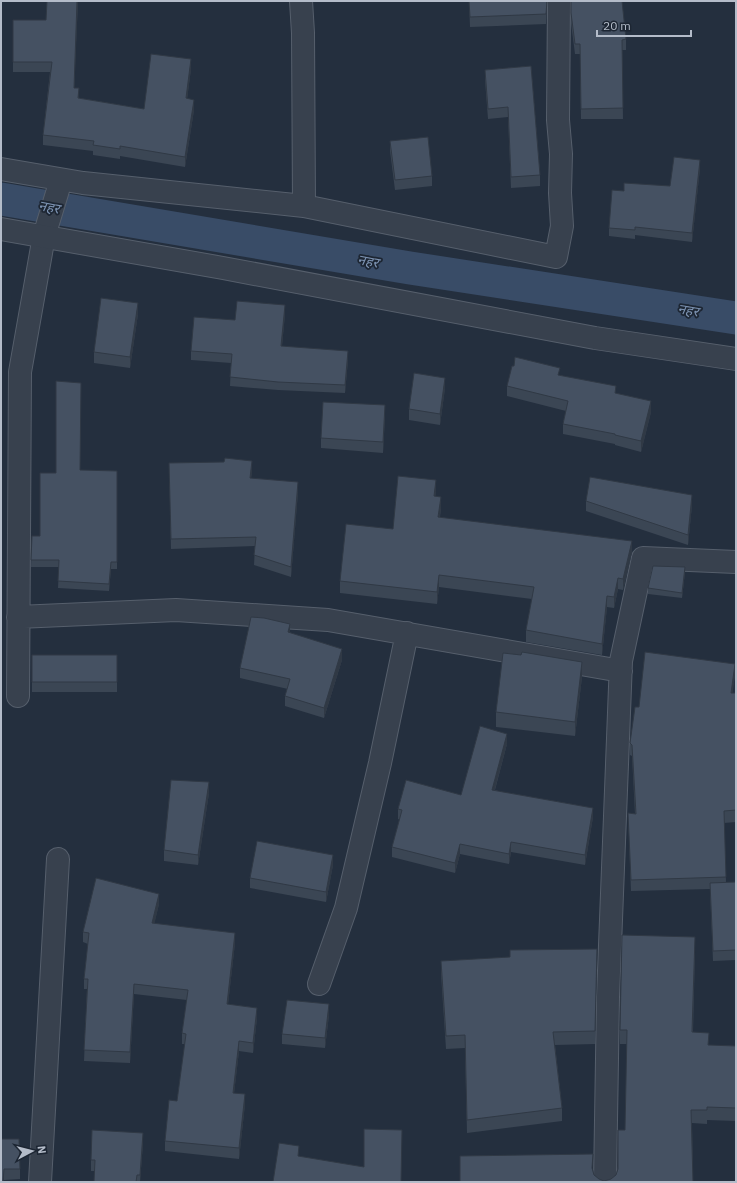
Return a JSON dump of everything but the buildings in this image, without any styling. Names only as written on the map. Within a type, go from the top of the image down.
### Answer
[{"type":"street","points":[[301,1],[303,33],[304,206]]},
{"type":"street","points":[[1,169],[83,183],[304,206],[556,256],[562,226],[560,193],[561,154],[558,120],[559,1]]},
{"type":"street","points":[[18,696],[20,372],[44,236],[61,180]]},
{"type":"street","points":[[1,229],[223,268],[595,338],[736,359]]},
{"type":"street","points":[[605,1182],[608,997],[621,660],[643,558],[736,562]]},
{"type":"street","points":[[18,617],[176,610],[328,620],[621,671]]},
{"type":"street","points":[[319,984],[346,908],[380,763],[407,633]]},
{"type":"street","points":[[40,1182],[58,859]]},
{"type":"waterway","name":"नहर","points":[[1,199],[410,268],[736,318]]}]
